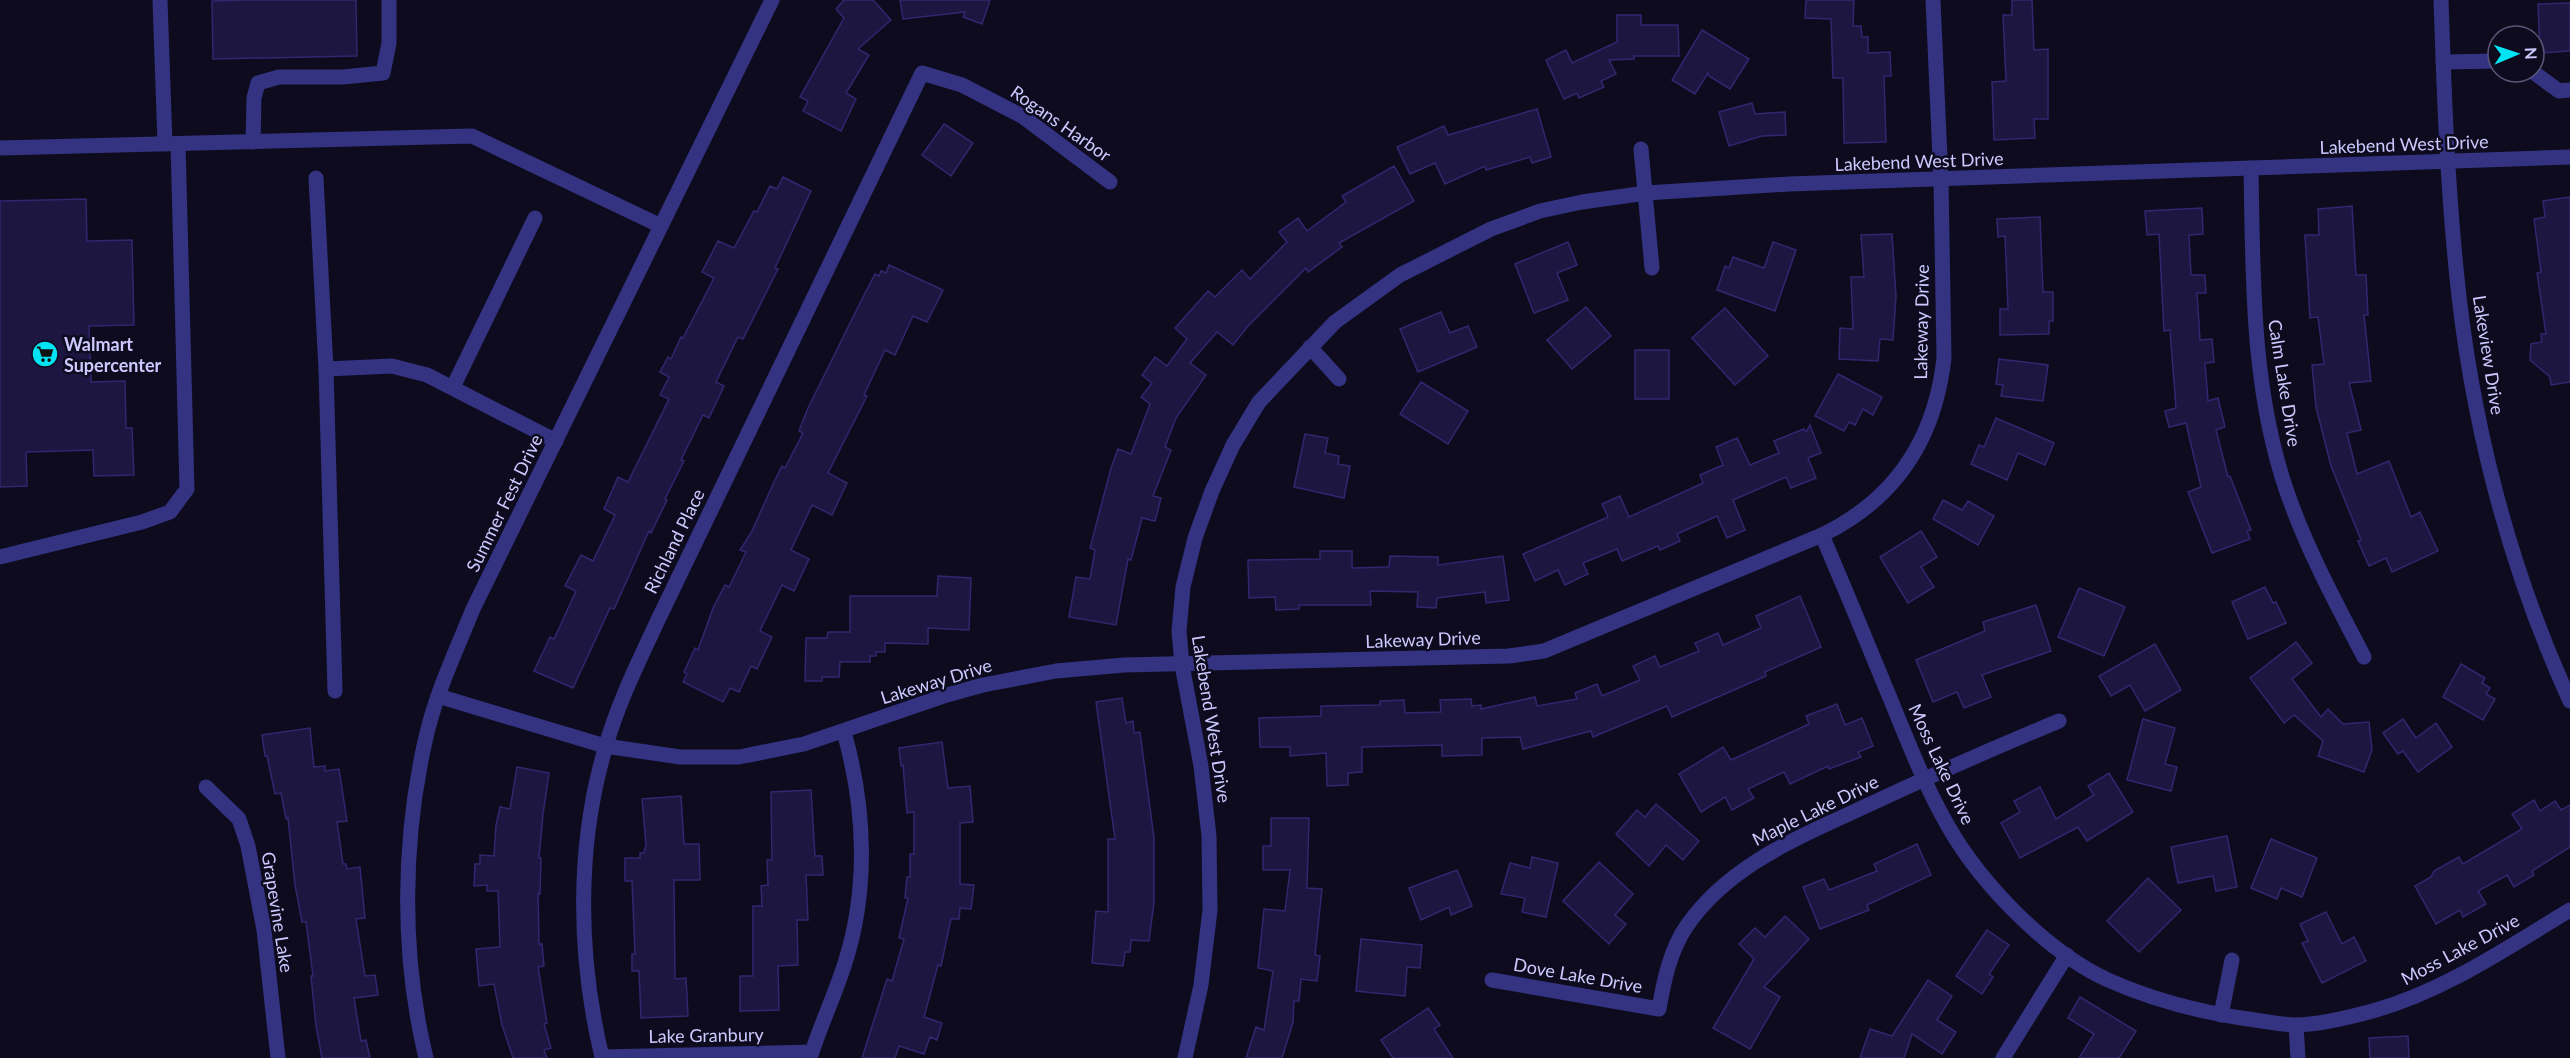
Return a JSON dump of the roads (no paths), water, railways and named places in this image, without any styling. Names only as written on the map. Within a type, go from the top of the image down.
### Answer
[{"type":"street","points":[[0,557],[142,522],[170,512],[187,489],[172,144],[160,0]]},
{"type":"street","points":[[253,142],[254,98],[258,83],[279,78],[343,77],[383,73],[389,43],[389,0]]},
{"type":"street","name":"Summer Fest Drive","points":[[426,1058],[415,1016],[409,953],[408,878],[414,807],[426,737],[438,696],[473,609],[772,0]]},
{"type":"street","name":"Lakeway Drive","points":[[438,696],[605,746],[680,757],[739,757],[804,744],[983,685],[1056,671],[1124,665],[1509,656],[1544,651],[1822,535],[1850,521],[1884,494],[1911,460],[1931,422],[1942,380],[1944,358],[1941,181],[1933,0]]},
{"type":"street","name":"Lakeview Drive","points":[[2441,0],[2447,162],[2456,270],[2482,438],[2527,595],[2570,701]]},
{"type":"street","points":[[2443,63],[2486,61]]},
{"type":"street","name":"Rogans Harbor","points":[[921,73],[962,85],[1013,111],[1110,182]]},
{"type":"street","name":"Richland Place","points":[[602,1057],[589,990],[584,924],[584,867],[588,822],[605,746],[657,622],[921,73]]},
{"type":"street","points":[[2546,82],[2559,91],[2570,90]]},
{"type":"street","points":[[0,148],[472,136],[662,226]]},
{"type":"street","points":[[1641,149],[1647,193],[1652,268]]},
{"type":"street","name":"Lakebend West Drive","points":[[1185,1058],[1202,985],[1210,909],[1209,836],[1201,766],[1182,665],[1179,631],[1184,587],[1195,538],[1212,491],[1233,445],[1259,402],[1335,322],[1400,274],[1491,229],[1540,211],[1582,202],[1647,193],[1789,184],[1941,181],[2570,158]]},
{"type":"street","name":"Calm Lake Drive","points":[[2251,168],[2254,309],[2269,423],[2286,490],[2311,555],[2364,657]]},
{"type":"street","points":[[316,178],[326,369],[335,691]]},
{"type":"street","points":[[453,387],[535,218]]},
{"type":"street","points":[[1310,347],[1339,379]]},
{"type":"street","points":[[326,369],[392,366],[427,375],[556,441]]},
{"type":"street","name":"Moss Lake Drive","points":[[1822,535],[1923,779],[1948,827],[1973,864],[2005,902],[2067,955],[2105,978],[2189,1009],[2296,1025],[2374,1011],[2412,998],[2456,977],[2570,910]]},
{"type":"street","name":"Maple Lake Drive","points":[[1659,1009],[1668,965],[1686,927],[1717,891],[1746,868],[1780,846],[1923,779],[2059,721]]},
{"type":"street","points":[[811,1055],[845,964],[854,931],[860,888],[861,830],[856,773],[844,732]]},
{"type":"street","name":"Grapevine Lake","points":[[206,787],[238,819],[248,846],[264,930],[278,1058]]},
{"type":"street","points":[[2003,1058],[2067,955]]},
{"type":"street","points":[[2221,1015],[2232,960]]},
{"type":"street","name":"Dove Lake Drive","points":[[1492,980],[1659,1009]]},
{"type":"street","points":[[2296,1025],[2298,1058]]},
{"type":"street","name":"Lake Granbury","points":[[602,1057],[811,1055]]},
{"type":"place","name":"Walmart Supercenter","points":[[45,354]]}]
